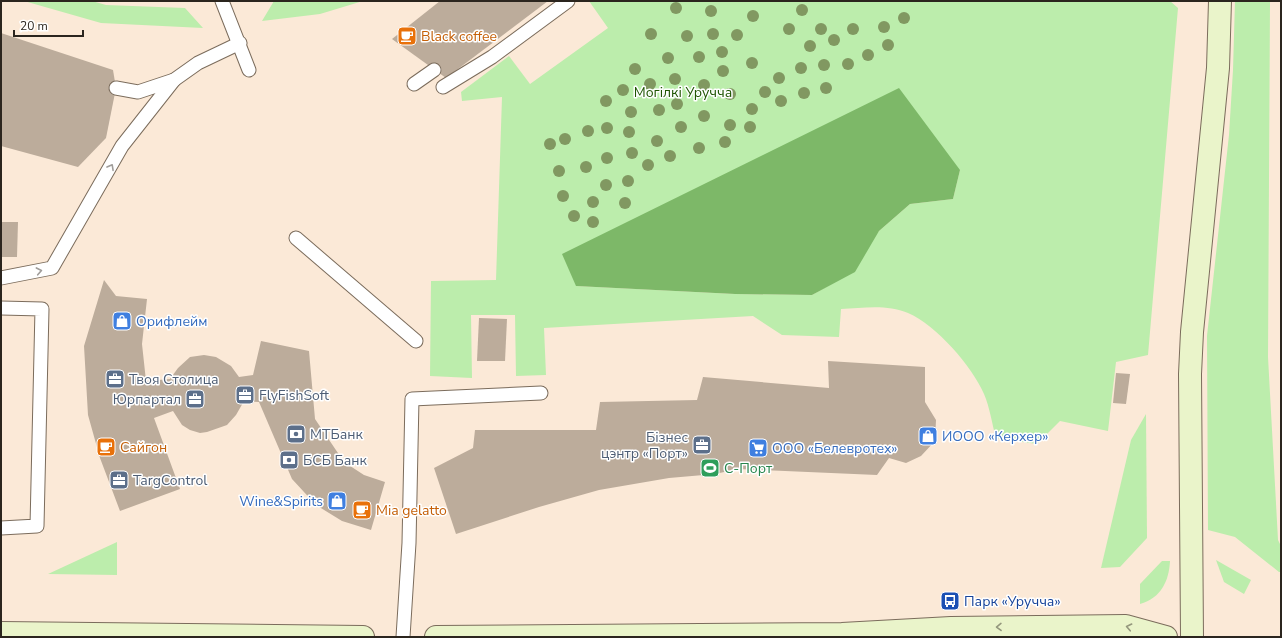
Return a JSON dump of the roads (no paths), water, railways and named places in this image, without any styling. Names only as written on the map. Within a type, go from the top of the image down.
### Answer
[{"type":"main road","points":[[1192,637],[1190,374],[1192,332],[1218,68],[1220,1]]},
{"type":"main road","points":[[436,637],[842,634],[950,628],[1126,626],[1166,637]]},
{"type":"main road","points":[[1,633],[363,637]]},
{"type":"lane","points":[[222,1],[240,43],[249,70]]},
{"type":"lane","points":[[443,87],[492,57],[568,1]]},
{"type":"lane","points":[[1,278],[52,268],[122,146],[174,80],[198,63],[240,43]]},
{"type":"lane","points":[[414,84],[434,70]]},
{"type":"lane","points":[[116,88],[138,92],[174,80]]},
{"type":"lane","points":[[296,238],[416,341]]},
{"type":"lane","points":[[1,308],[42,309],[37,526],[1,528]]},
{"type":"lane","points":[[403,637],[409,544],[412,399],[541,393]]},
{"type":"place","name":"Black coffee","points":[[407,36]]},
{"type":"place","name":"Орифлейм","points":[[122,321]]},
{"type":"place","name":"Твоя Столица","points":[[115,379]]},
{"type":"place","name":"FlyFishSoft","points":[[245,395]]},
{"type":"place","name":"Юрпартал","points":[[195,399]]},
{"type":"place","name":"МТБанк","points":[[296,434]]},
{"type":"place","name":"ИООО «Керхер»","points":[[928,436]]},
{"type":"place","name":"Бізнес цэнтр «Порт»","points":[[702,445]]},
{"type":"place","name":"Сайгон","points":[[106,447]]},
{"type":"place","name":"ООО «Белевротех»","points":[[758,448]]},
{"type":"place","name":"БСБ Банк","points":[[289,460]]},
{"type":"place","name":"С-Порт","points":[[710,468]]},
{"type":"place","name":"TargControl","points":[[119,480]]},
{"type":"place","name":"Wine&Spirits","points":[[337,501]]},
{"type":"place","name":"Mia gelatto","points":[[362,510]]},
{"type":"place","name":"Парк «Уручча»","points":[[950,601]]},
{"type":"park label","name":"Могілкі Уручча","points":[[683,92]]}]
